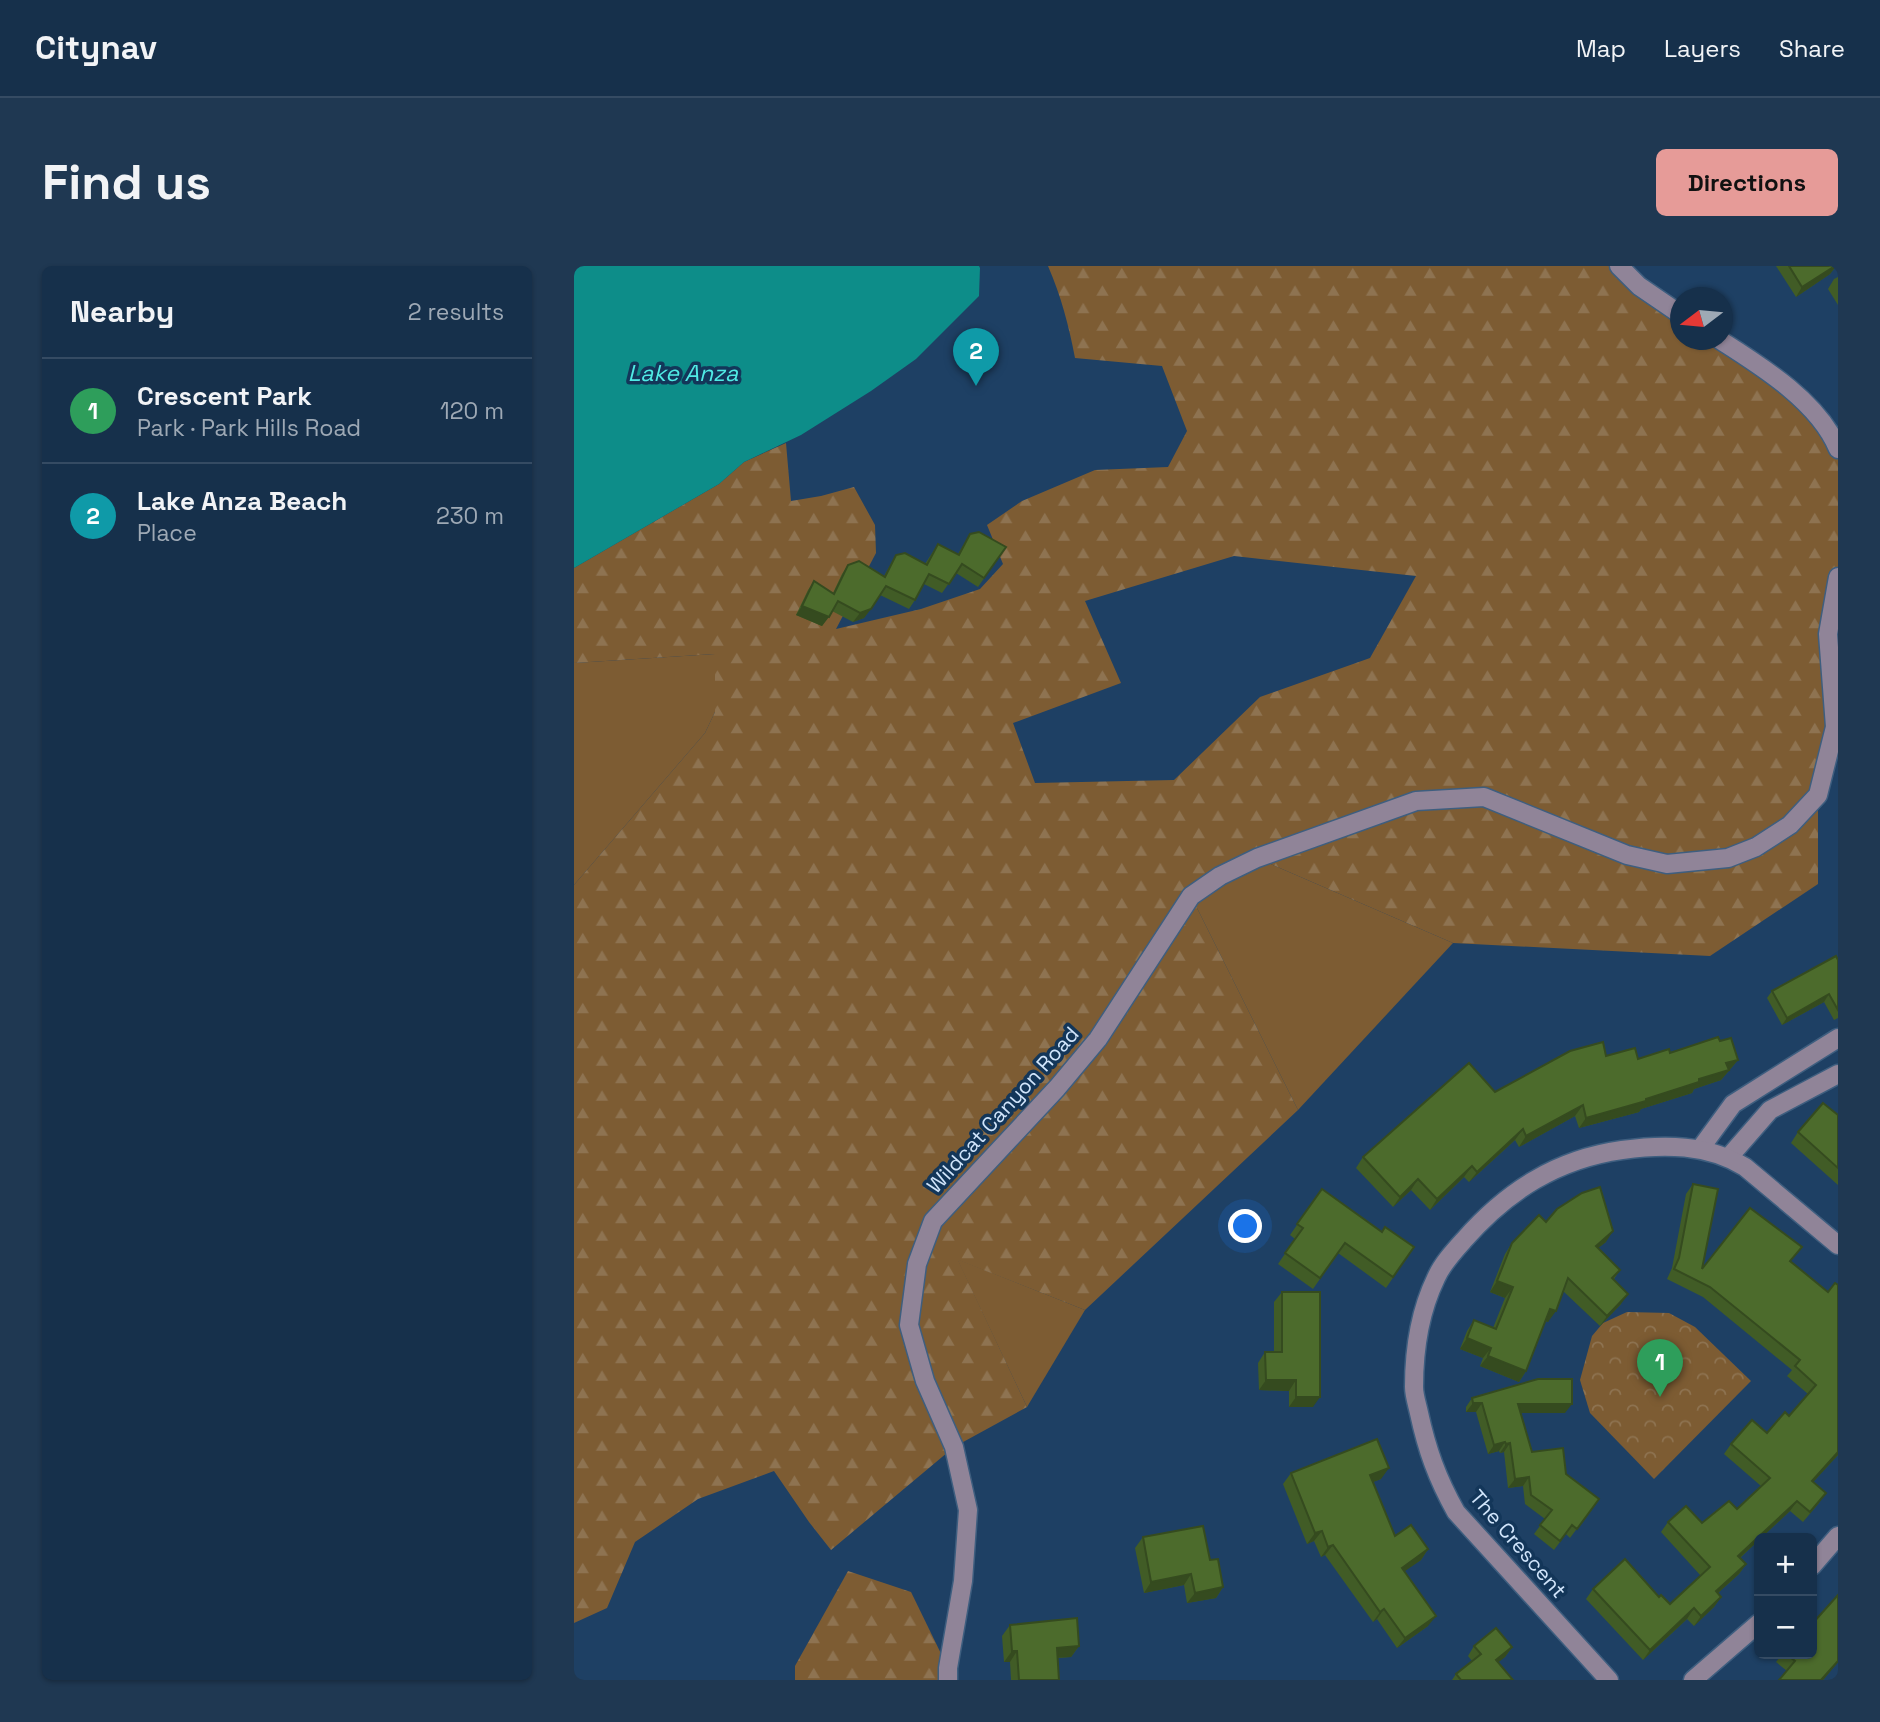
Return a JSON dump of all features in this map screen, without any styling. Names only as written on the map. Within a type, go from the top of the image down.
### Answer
[{"type":"street","points":[[1619,266],[1639,286],[1670,307]]},
{"type":"street","points":[[1733,349],[1782,381],[1832,434],[1838,449]]},
{"type":"street","name":"Wildcat Canyon Road","points":[[948,1680],[963,1581],[968,1510],[954,1447],[925,1381],[909,1325],[917,1264],[933,1221],[1057,1088],[1098,1039],[1191,896],[1220,876],[1257,858],[1416,801],[1484,797],[1628,855],[1667,864],[1728,858],[1756,847],[1790,825],[1818,795],[1835,727],[1828,634],[1838,577]]},
{"type":"street","points":[[1700,1149],[1733,1104],[1838,1038]]},
{"type":"street","points":[[1729,1157],[1770,1110],[1838,1074]]},
{"type":"street","name":"The Crescent","points":[[1609,1680],[1456,1511],[1438,1479],[1425,1444],[1414,1388],[1421,1317],[1437,1276],[1480,1221],[1519,1188],[1553,1170],[1600,1153],[1653,1146],[1700,1149],[1729,1157],[1745,1167],[1838,1245]]},
{"type":"street","points":[[1817,1560],[1838,1536]]},
{"type":"street","points":[[1693,1680],[1754,1627]]},
{"type":"green space","points":[[1048,266],[1619,266],[1670,306],[1670,350],[1733,349],[1782,381],[1838,449],[1838,577],[1833,593],[1835,727],[1818,795],[1818,884],[1710,956],[1453,943],[1257,858],[1191,896],[1298,1110],[1085,1310],[958,1260],[1027,1407],[954,1447],[831,1550],[774,1471],[698,1499],[635,1542],[607,1608],[574,1623],[574,885],[705,733],[715,712],[715,654],[574,663],[574,568],[719,484],[744,462],[786,443],[791,501],[854,487],[875,525],[876,553],[836,629],[921,609],[980,589],[1003,564],[987,525],[1022,501],[1095,470],[1168,467],[1187,431],[1162,366],[1075,358],[1064,311]],"holes":[[[1234,556],[1416,576],[1370,658],[1260,697],[1174,780],[1035,783],[1013,723],[1121,683],[1085,601]]]},
{"type":"green space","points":[[715,654],[715,712],[705,733],[574,885],[574,663]]},
{"type":"green space","points":[[1257,858],[1453,943],[1298,1110],[1191,896]]},
{"type":"green space","points":[[957,1259],[1085,1310],[1027,1407]]},
{"type":"green space","points":[[1627,1312],[1669,1313],[1695,1327],[1751,1381],[1654,1479],[1590,1413],[1580,1380],[1592,1336],[1603,1323]]},
{"type":"green space","points":[[848,1571],[911,1592],[948,1668],[948,1680],[795,1680],[795,1666]]},
{"type":"water","name":"Lake Anza","points":[[574,266],[979,266],[979,296],[916,359],[871,391],[801,435],[744,462],[719,484],[574,568]]},
{"type":"building","points":[[1789,266],[1835,266],[1802,287]]},
{"type":"building","points":[[979,532],[1006,547],[984,578],[962,564],[949,584],[929,574],[915,600],[886,586],[871,609],[860,613],[838,601],[829,617],[802,606],[814,581],[834,594],[848,565],[859,561],[885,577],[896,555],[905,553],[927,565],[938,544],[959,555],[970,534]]},
{"type":"building","points":[[1836,956],[1838,1010],[1829,994],[1787,1018],[1772,991]]},
{"type":"building","points":[[1718,1037],[1720,1041],[1731,1038],[1738,1060],[1726,1063],[1729,1070],[1646,1101],[1586,1118],[1583,1105],[1526,1136],[1523,1129],[1477,1172],[1472,1166],[1437,1199],[1418,1179],[1400,1197],[1363,1157],[1469,1063],[1495,1092],[1570,1051],[1603,1042],[1606,1056],[1635,1048],[1638,1059],[1669,1049],[1670,1053]]},
{"type":"building","points":[[1823,1103],[1838,1115],[1838,1168],[1798,1132]]},
{"type":"building","points":[[1693,1184],[1718,1189],[1702,1269],[1750,1208],[1802,1247],[1790,1261],[1828,1292],[1835,1283],[1838,1285],[1838,1452],[1812,1481],[1826,1493],[1810,1512],[1797,1501],[1763,1533],[1754,1533],[1754,1541],[1738,1556],[1746,1564],[1716,1591],[1721,1597],[1701,1616],[1694,1608],[1650,1650],[1593,1589],[1625,1559],[1659,1597],[1661,1595],[1670,1604],[1710,1567],[1668,1522],[1686,1506],[1702,1523],[1729,1501],[1737,1509],[1770,1478],[1731,1444],[1752,1420],[1767,1433],[1785,1412],[1789,1416],[1816,1385],[1795,1366],[1800,1360],[1710,1287],[1674,1269],[1679,1258]]},
{"type":"building","points":[[1600,1187],[1613,1231],[1596,1246],[1620,1270],[1612,1278],[1628,1294],[1607,1316],[1568,1278],[1556,1311],[1550,1309],[1526,1371],[1488,1356],[1491,1348],[1467,1338],[1474,1320],[1496,1329],[1513,1287],[1497,1281],[1512,1243],[1539,1215],[1546,1222],[1557,1209],[1582,1193]]},
{"type":"building","points":[[1322,1189],[1382,1232],[1385,1227],[1414,1247],[1393,1277],[1345,1243],[1320,1278],[1285,1253],[1303,1228],[1297,1224]]},
{"type":"building","points":[[1282,1292],[1320,1292],[1320,1397],[1296,1397],[1296,1380],[1266,1380],[1265,1352],[1282,1352]]},
{"type":"building","points":[[1538,1379],[1572,1379],[1572,1404],[1518,1404],[1532,1452],[1563,1448],[1566,1474],[1599,1499],[1577,1529],[1572,1525],[1560,1541],[1540,1525],[1552,1510],[1531,1495],[1529,1477],[1515,1479],[1510,1443],[1494,1445],[1482,1403],[1473,1403],[1472,1398]]},
{"type":"building","points":[[1377,1439],[1389,1468],[1370,1475],[1395,1536],[1411,1525],[1428,1549],[1402,1568],[1436,1616],[1405,1638],[1384,1609],[1380,1612],[1333,1545],[1328,1547],[1322,1531],[1315,1533],[1291,1473]]},
{"type":"building","points":[[1203,1526],[1210,1560],[1218,1559],[1223,1587],[1195,1593],[1191,1574],[1151,1582],[1143,1537]]},
{"type":"building","points":[[1838,1595],[1838,1661],[1821,1680],[1779,1680],[1795,1661],[1792,1659],[1817,1659],[1817,1618]]},
{"type":"building","points":[[1077,1618],[1079,1646],[1057,1648],[1059,1680],[1019,1680],[1017,1651],[1012,1651],[1010,1625]]},
{"type":"building","points":[[1496,1628],[1512,1647],[1496,1660],[1513,1680],[1461,1680],[1456,1674],[1481,1654],[1474,1646]]},
{"type":"place","name":"Lake Anza Beach","points":[[976,386]]},
{"type":"place","name":"Crescent Park","points":[[1660,1397]]}]
